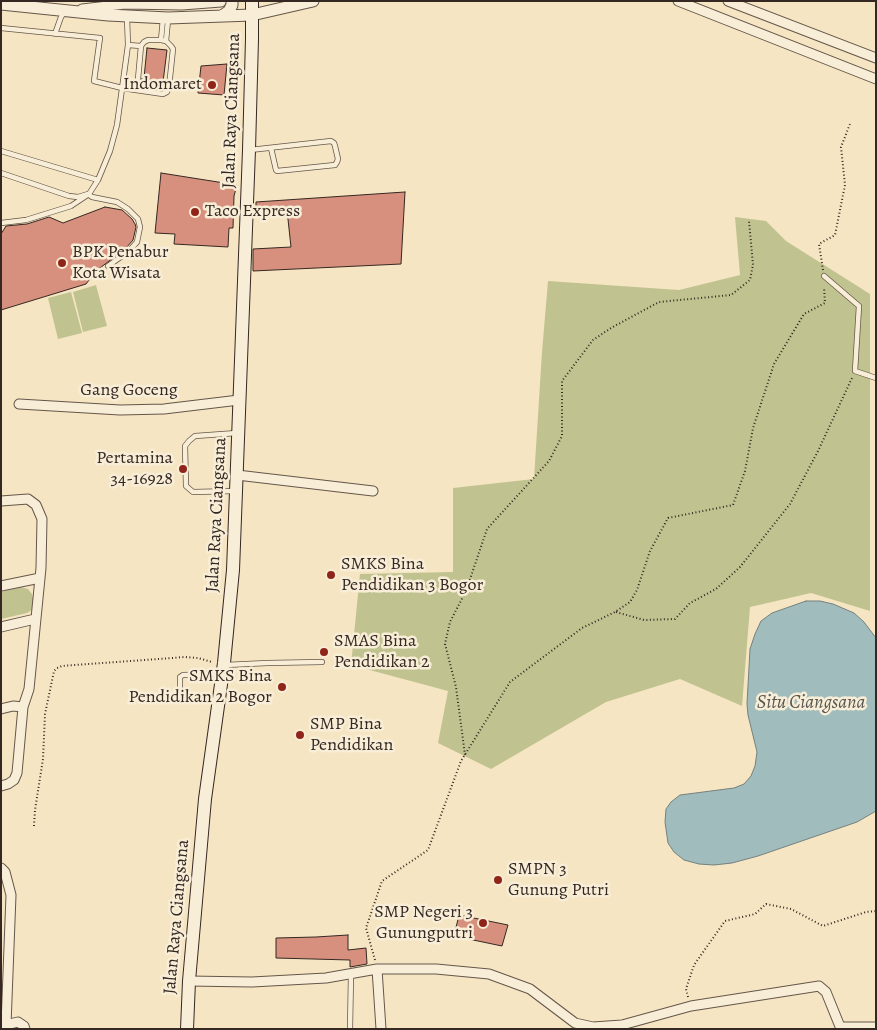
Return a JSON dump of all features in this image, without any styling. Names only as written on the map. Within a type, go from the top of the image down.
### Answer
[{"type":"main road","name":"Jalan Raya Ciangsana","points":[[187,1029],[188,981],[205,799],[224,668],[233,570],[249,150],[252,1]]},
{"type":"street","points":[[1,4],[165,18],[252,14],[275,5],[313,1]]},
{"type":"street","points":[[678,1],[876,79]]},
{"type":"street","points":[[728,1],[876,58]]},
{"type":"street","points":[[67,11],[125,4],[182,5],[227,2],[232,5],[222,16]]},
{"type":"street","name":"Gang Goceng","points":[[19,404],[120,410],[164,409],[239,400]]},
{"type":"street","points":[[237,475],[373,491]]},
{"type":"street","points":[[1,501],[28,499],[36,505],[42,519],[40,578],[29,690],[23,707],[17,773],[14,780],[1,786]]},
{"type":"street","points":[[1,586],[40,578]]},
{"type":"street","points":[[1,626],[35,619]]},
{"type":"street","points":[[1,708],[23,707]]},
{"type":"street","points":[[1,868],[5,872],[11,895],[5,943],[4,1025],[18,1022],[25,1029]]},
{"type":"street","points":[[188,981],[261,981],[326,978],[378,969],[436,968],[489,974],[530,989],[575,1023],[593,1027],[624,1027],[691,1006],[819,986],[826,992],[841,1028],[876,1027]]},
{"type":"street","points":[[378,969],[381,1029]]},
{"type":"lane","points":[[55,34],[60,17],[67,11]]},
{"type":"lane","points":[[1,224],[26,220],[71,206],[88,194],[98,180],[110,151],[117,125],[128,45],[127,16]]},
{"type":"lane","points":[[163,41],[165,18]]},
{"type":"lane","points":[[1,28],[100,38],[94,81],[122,88],[163,94],[167,92],[169,87],[173,50],[171,46],[163,41],[148,40],[144,42],[141,46],[137,90]]},
{"type":"lane","points":[[128,45],[141,46]]},
{"type":"lane","points":[[249,150],[331,141],[334,143],[338,159],[336,164],[277,171],[272,148]]},
{"type":"lane","points":[[1,151],[98,180]]},
{"type":"lane","points":[[1,173],[69,196],[78,197],[88,194],[92,197],[117,202],[128,209],[138,219],[140,227],[137,242],[130,251],[108,266]]},
{"type":"lane","points":[[824,276],[859,306],[855,371],[876,378]]},
{"type":"lane","points":[[236,491],[193,492],[186,486],[185,446],[196,436],[239,433]]},
{"type":"lane","points":[[219,700],[184,700],[180,698],[180,677],[224,668],[268,663],[322,662]]},
{"type":"lane","points":[[350,1029],[351,974]]},
{"type":"path","points":[[378,969],[366,928],[382,881],[428,850],[462,760],[510,682],[582,628],[615,612],[630,602],[637,590],[650,551],[668,518],[734,505],[745,471],[753,428],[774,364],[804,314],[825,303],[824,276],[819,244],[835,235],[845,185],[841,147],[850,124]]},
{"type":"path","points":[[465,755],[456,687],[445,644],[450,622],[466,591],[487,529],[549,461],[562,436],[562,381],[593,340],[610,328],[659,302],[731,295],[750,280],[753,265],[749,221]]},
{"type":"path","points":[[615,612],[644,620],[675,619],[690,603],[716,589],[740,566],[790,504],[818,451],[855,371]]},
{"type":"path","points":[[34,826],[43,759],[45,714],[56,668],[79,664],[185,657],[224,668]]},
{"type":"path","points":[[691,1006],[686,989],[694,965],[725,921],[755,914],[766,904],[791,909],[823,926],[866,912],[876,911]]},
{"type":"green space","points":[[735,217],[766,221],[786,241],[870,294],[870,611],[811,593],[750,607],[742,706],[680,679],[606,702],[491,769],[438,743],[448,691],[351,665],[360,574],[453,572],[453,488],[534,479],[548,281],[679,290],[740,275]]},
{"type":"green space","points":[[96,285],[107,326],[83,332],[73,292]]},
{"type":"green space","points":[[71,292],[82,333],[58,339],[48,298]]},
{"type":"green space","points":[[21,587],[28,589],[32,594],[34,603],[32,610],[1,619],[1,592]]},
{"type":"water","name":"Situ Ciangsana","points":[[806,601],[820,601],[833,604],[854,613],[864,622],[876,638],[876,811],[857,822],[732,863],[714,865],[684,860],[674,852],[668,843],[665,822],[666,809],[680,795],[734,788],[744,784],[751,776],[757,752],[747,704],[750,649],[761,621],[772,613]]},
{"type":"building","points":[[147,48],[167,50],[162,90],[141,87],[142,78],[144,78]]},
{"type":"building","points":[[227,64],[224,95],[198,93],[201,66]]},
{"type":"building","name":"Taco Express","points":[[161,173],[237,185],[234,196],[233,228],[229,228],[228,247],[174,244],[175,234],[155,233]]},
{"type":"building","points":[[405,192],[401,264],[253,271],[253,249],[291,247],[287,210],[256,211],[256,202]]},
{"type":"building","points":[[105,207],[122,210],[135,224],[133,240],[126,248],[96,271],[86,284],[1,310],[1,234],[6,226],[27,224],[49,217],[63,223]]},
{"type":"building","name":"SMPN 3 Gunung Putri","points":[[459,915],[508,925],[502,946],[454,936]]},
{"type":"building","points":[[348,935],[348,950],[366,948],[367,964],[350,967],[350,960],[276,958],[276,938]]},
{"type":"place","name":"Indomaret","points":[[212,85]]},
{"type":"place","name":"Taco Express","points":[[195,212]]},
{"type":"place","name":"BPK Penabur Kota Wisata","points":[[62,263]]},
{"type":"place","name":"Pertamina 34-16928","points":[[183,469]]},
{"type":"place","name":"SMKS Bina Pendidikan 3 Bogor","points":[[331,575]]},
{"type":"place","name":"SMAS Bina Pendidikan 2","points":[[324,652]]},
{"type":"place","name":"SMKS Bina Pendidikan 2 Bogor","points":[[282,687]]},
{"type":"place","name":"SMP Bina Pendidikan","points":[[300,735]]},
{"type":"place","name":"SMPN 3 Gunung Putri","points":[[498,880]]},
{"type":"place","name":"SMP Negeri 3 Gunungputri","points":[[483,923]]}]
